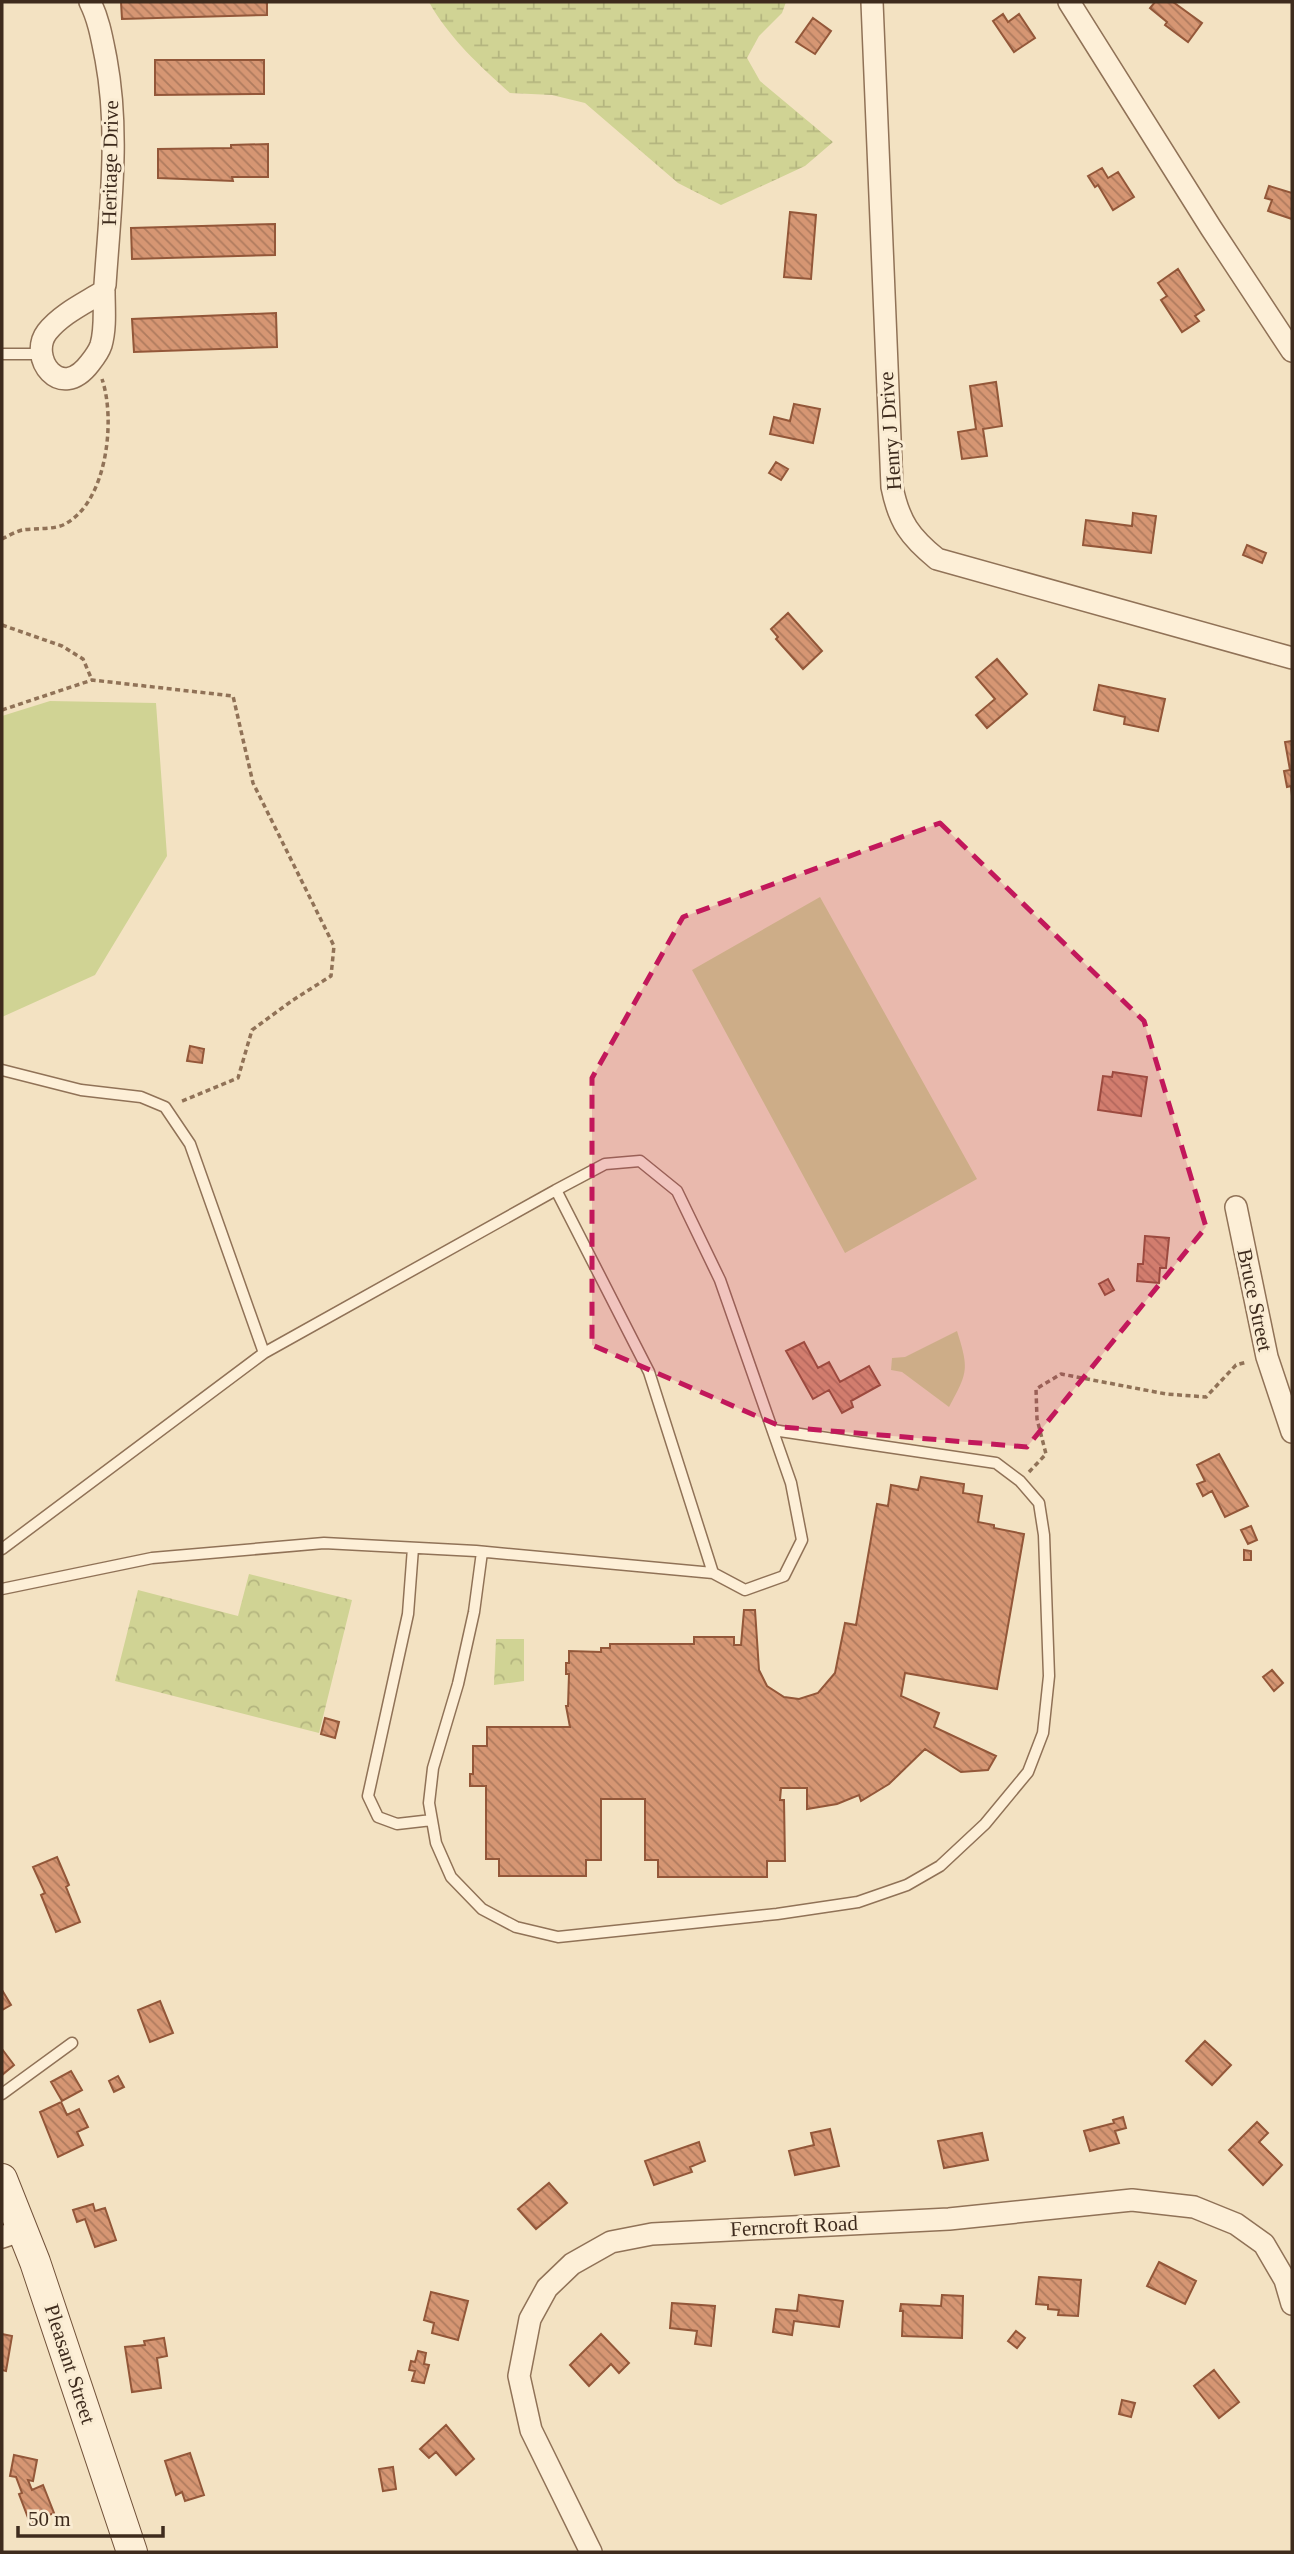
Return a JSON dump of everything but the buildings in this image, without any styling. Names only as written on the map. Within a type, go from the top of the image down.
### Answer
[{"type":"main road","name":"Pleasant Street","points":[[2,2179],[13,2233],[57,2323],[132,2552]]},
{"type":"street","name":"Heritage Drive","points":[[90,2],[97,16],[112,93],[114,159],[105,285]]},
{"type":"street","name":"Henry J Drive","points":[[872,2],[892,487],[904,525],[916,542],[937,559],[1292,658]]},
{"type":"street","points":[[1069,2],[1292,351]]},
{"type":"street","points":[[104,291],[101,345],[94,357],[75,379],[68,380],[58,378],[44,363],[41,354],[46,334],[60,320],[104,291]]},
{"type":"street","name":"Bruce Street","points":[[1236,1207],[1268,1357],[1292,1432]]},
{"type":"street","name":"Ferncroft Road","points":[[591,2552],[531,2430],[519,2376],[530,2319],[547,2288],[572,2264],[611,2242],[652,2234],[949,2219],[1132,2200],[1195,2207],[1236,2224],[1264,2244],[1286,2280],[1292,2304]]},
{"type":"lane","points":[[2,354],[41,354]]},
{"type":"lane","points":[[2,1070],[80,1090],[141,1097],[165,1107],[190,1144],[264,1353]]},
{"type":"lane","points":[[2,1549],[264,1353],[605,1164],[640,1161],[677,1191],[720,1280],[791,1483],[802,1540],[784,1576],[745,1590],[713,1573],[482,1552],[324,1543],[152,1558],[2,1589]]},
{"type":"lane","points":[[556,1190],[649,1372],[713,1573]]},
{"type":"lane","points":[[482,1552],[474,1612],[458,1684],[433,1768],[429,1803],[436,1843],[451,1877],[482,1909],[516,1927],[558,1937],[778,1914],[858,1902],[907,1885],[940,1866],[985,1824],[1028,1772],[1043,1733],[1049,1676],[1044,1535],[1039,1503],[1020,1481],[996,1463],[773,1430]]},
{"type":"lane","points":[[413,1548],[408,1614],[368,1796],[378,1817],[397,1824],[432,1820]]},
{"type":"lane","points":[[2,2094],[72,2043]]},
{"type":"path","points":[[2,539],[18,531],[64,525],[85,508],[96,489],[109,416],[106,391],[94,357]]},
{"type":"path","points":[[2,625],[62,646],[83,659],[92,680]]},
{"type":"path","points":[[2,710],[92,680],[233,696],[254,783],[334,946],[331,976],[252,1030],[238,1078],[201,1095],[165,1107]]},
{"type":"path","points":[[1020,1481],[1046,1454],[1037,1419],[1037,1389],[1062,1374],[1166,1394],[1206,1397],[1236,1365],[1268,1357]]},
{"type":"highlighted area","points":[[940,823],[1144,1021],[1206,1227],[1027,1447],[782,1427],[592,1345],[592,1078],[683,917]]},
{"type":"green space","points":[[429,2],[786,2],[782,13],[759,36],[747,58],[760,81],[833,142],[805,166],[721,205],[678,183],[585,103],[552,95],[510,93],[476,62]]},
{"type":"green space","points":[[50,701],[156,703],[167,856],[95,975],[2,1017],[2,716]]},
{"type":"green space","points":[[820,897],[977,1179],[845,1253],[692,970]]},
{"type":"green space","points":[[957,1331],[965,1370],[949,1407],[902,1372],[891,1370],[892,1358],[905,1357]]},
{"type":"green space","points":[[249,1574],[352,1600],[319,1733],[115,1681],[138,1590],[238,1616]]},
{"type":"green space","points":[[496,1639],[524,1639],[524,1681],[494,1685]]}]
